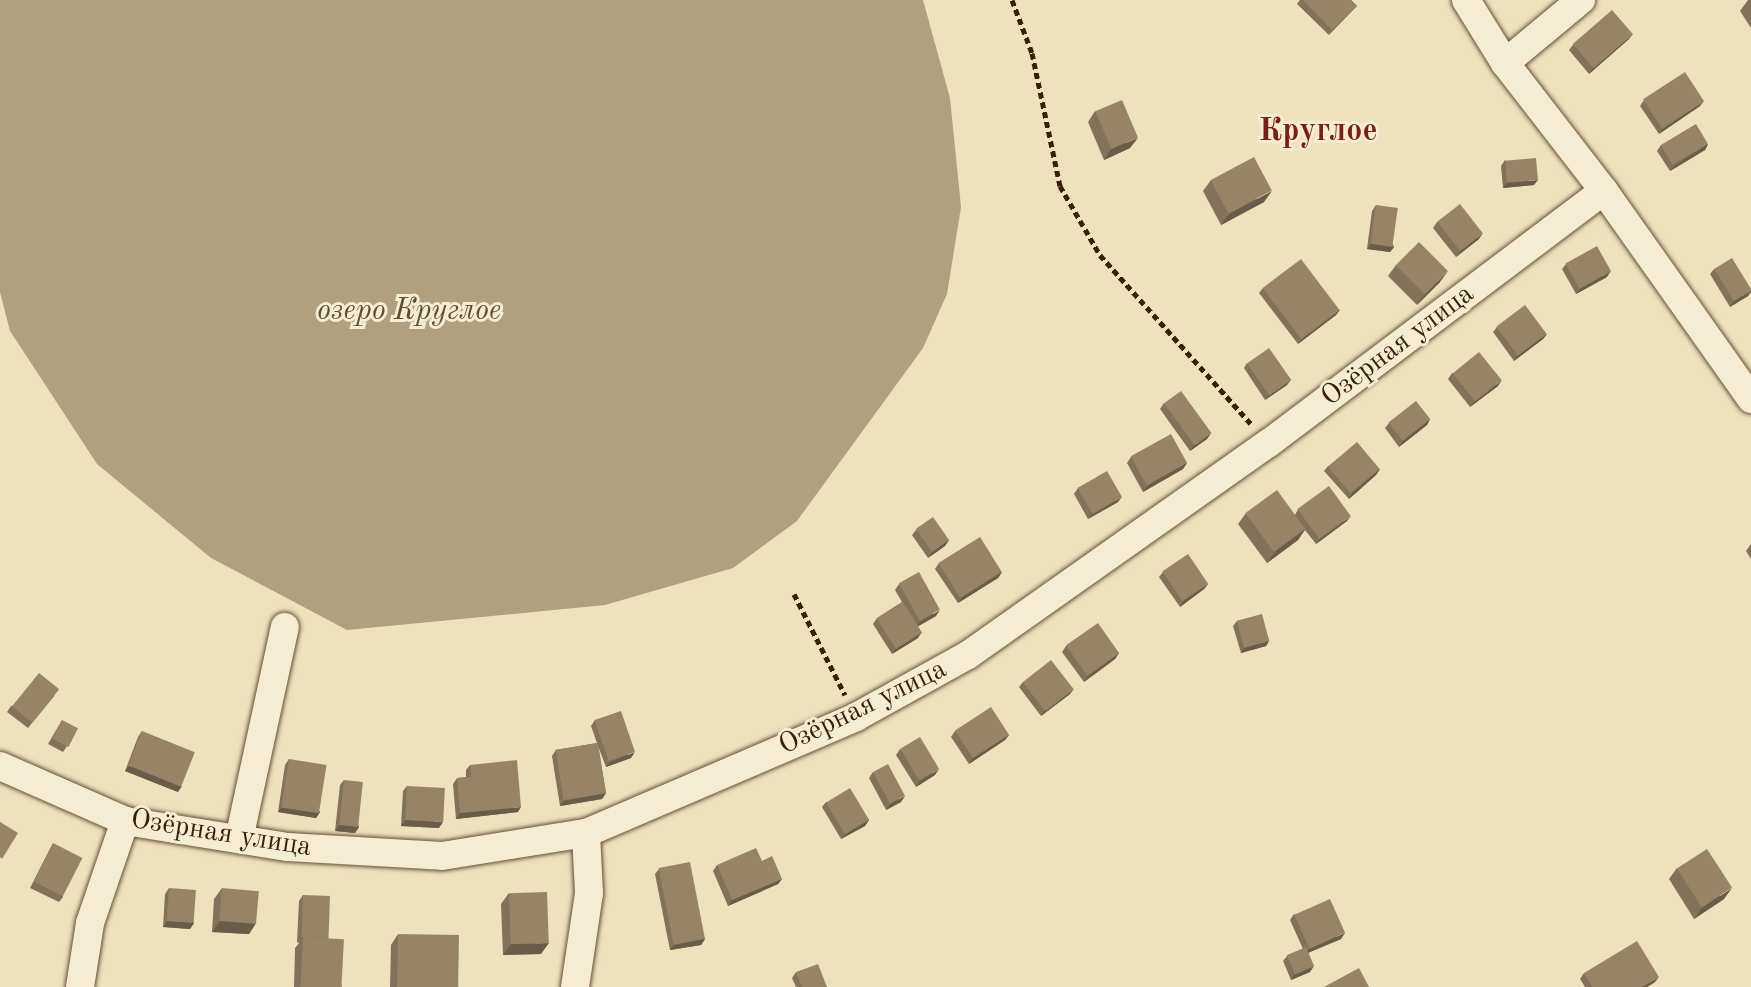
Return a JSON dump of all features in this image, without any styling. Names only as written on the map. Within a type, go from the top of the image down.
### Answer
[{"type":"street","points":[[1466,0],[1505,63],[1604,191],[1751,399]]},
{"type":"street","points":[[1505,63],[1581,0]]},
{"type":"street","name":"Озёрная улица","points":[[0,766],[125,821],[288,847],[442,856],[586,833],[856,717],[968,655],[1269,443],[1604,191]]},
{"type":"street","points":[[239,839],[285,627]]},
{"type":"street","points":[[80,987],[90,923],[125,821]]},
{"type":"street","points":[[575,987],[589,893],[586,833]]},
{"type":"path","points":[[1012,0],[1032,53],[1060,186],[1094,244],[1269,443]]},
{"type":"path","points":[[794,594],[856,717]]},
{"type":"water","name":"озеро Круглое","points":[[0,0],[923,0],[950,98],[961,207],[947,294],[923,348],[797,521],[733,568],[605,605],[347,630],[211,558],[97,464],[10,331],[0,292]]},
{"type":"building","points":[[1303,0],[1351,0],[1357,6],[1332,30]]},
{"type":"building","points":[[1612,10],[1633,34],[1594,68],[1573,44]]},
{"type":"building","points":[[1685,72],[1704,101],[1662,129],[1643,99]]},
{"type":"building","points":[[1122,100],[1138,138],[1111,149],[1095,111]]},
{"type":"building","points":[[1696,124],[1708,144],[1673,165],[1661,145]]},
{"type":"building","points":[[1254,157],[1272,191],[1229,214],[1211,180]]},
{"type":"building","points":[[1536,158],[1538,180],[1507,183],[1505,161]]},
{"type":"building","points":[[1460,204],[1483,233],[1460,251],[1437,222]]},
{"type":"building","points":[[1376,205],[1398,208],[1392,247],[1371,244]]},
{"type":"building","points":[[1419,242],[1448,271],[1425,294],[1396,265]]},
{"type":"building","points":[[1597,246],[1611,271],[1580,289],[1566,263]]},
{"type":"building","points":[[1732,258],[1751,289],[1734,301],[1714,269]]},
{"type":"building","points":[[1301,259],[1340,310],[1301,339],[1263,288]]},
{"type":"building","points":[[1525,305],[1547,334],[1518,355],[1496,327]]},
{"type":"building","points":[[1269,348],[1291,380],[1269,395],[1247,363]]},
{"type":"building","points":[[1479,352],[1502,380],[1475,401],[1453,373]]},
{"type":"building","points":[[1181,391],[1212,433],[1195,445],[1164,403]]},
{"type":"building","points":[[1416,401],[1430,419],[1403,441],[1388,423]]},
{"type":"building","points":[[1171,434],[1187,463],[1147,485],[1131,456]]},
{"type":"building","points":[[1357,442],[1379,469],[1350,493],[1328,466]]},
{"type":"building","points":[[1107,471],[1122,497],[1093,514],[1078,488]]},
{"type":"building","points":[[1329,486],[1351,516],[1319,539],[1297,509]]},
{"type":"building","points":[[1277,490],[1305,529],[1274,552],[1245,513]]},
{"type":"building","points":[[933,517],[949,540],[932,552],[916,529]]},
{"type":"building","points":[[980,537],[1002,572],[960,598],[938,563]]},
{"type":"building","points":[[1188,554],[1208,584],[1182,601],[1162,571]]},
{"type":"building","points":[[919,572],[940,610],[920,621],[899,583]]},
{"type":"building","points":[[903,602],[922,633],[896,649],[877,618]]},
{"type":"building","points":[[1262,614],[1269,641],[1244,648],[1237,621]]},
{"type":"building","points":[[1098,623],[1119,653],[1087,676],[1066,645]]},
{"type":"building","points":[[1051,660],[1074,689],[1045,711],[1023,682]]},
{"type":"building","points":[[39,673],[59,689],[32,723],[12,706]]},
{"type":"building","points":[[991,707],[1009,735],[973,758],[955,730]]},
{"type":"building","points":[[621,711],[635,752],[609,761],[595,720]]},
{"type":"building","points":[[62,720],[78,728],[69,747],[52,739]]},
{"type":"building","points":[[142,731],[195,752],[181,787],[128,765]]},
{"type":"building","points":[[920,737],[939,769],[919,781],[900,749]]},
{"type":"building","points":[[598,743],[606,793],[564,800],[556,750]]},
{"type":"building","points":[[289,759],[327,765],[319,813],[281,807]]},
{"type":"building","points":[[517,760],[521,807],[460,813],[457,778],[471,777],[470,765]]},
{"type":"building","points":[[888,764],[905,796],[890,804],[873,772]]},
{"type":"building","points":[[344,780],[363,782],[358,827],[339,825]]},
{"type":"building","points":[[407,786],[445,788],[443,822],[405,820]]},
{"type":"building","points":[[850,788],[869,820],[845,834],[826,802]]},
{"type":"building","points":[[0,822],[18,833],[2,859],[0,857]]},
{"type":"building","points":[[53,843],[82,858],[63,896],[33,881]]},
{"type":"building","points":[[756,848],[762,861],[772,856],[782,879],[732,900],[717,865]]},
{"type":"building","points":[[1707,849],[1732,888],[1702,907],[1677,869]]},
{"type":"building","points":[[690,862],[705,939],[673,945],[659,868]]},
{"type":"building","points":[[169,888],[196,890],[194,923],[167,921]]},
{"type":"building","points":[[222,888],[259,891],[256,924],[219,921]]},
{"type":"building","points":[[547,892],[549,943],[511,944],[509,893]]},
{"type":"building","points":[[303,895],[330,896],[329,938],[302,937]]},
{"type":"building","points":[[1330,899],[1345,933],[1309,949],[1294,915]]},
{"type":"building","points":[[398,934],[459,935],[458,987],[397,987]]},
{"type":"building","points":[[303,937],[344,939],[341,987],[300,987]]},
{"type":"building","points":[[1637,941],[1659,977],[1642,987],[1592,987],[1584,973]]},
{"type":"building","points":[[1306,947],[1314,966],[1295,975],[1287,955]]},
{"type":"building","points":[[818,964],[827,987],[802,987],[796,972]]},
{"type":"building","points":[[1359,968],[1369,987],[1324,987]]},
{"type":"district","name":"Круглое","points":[[1318,132]]}]
